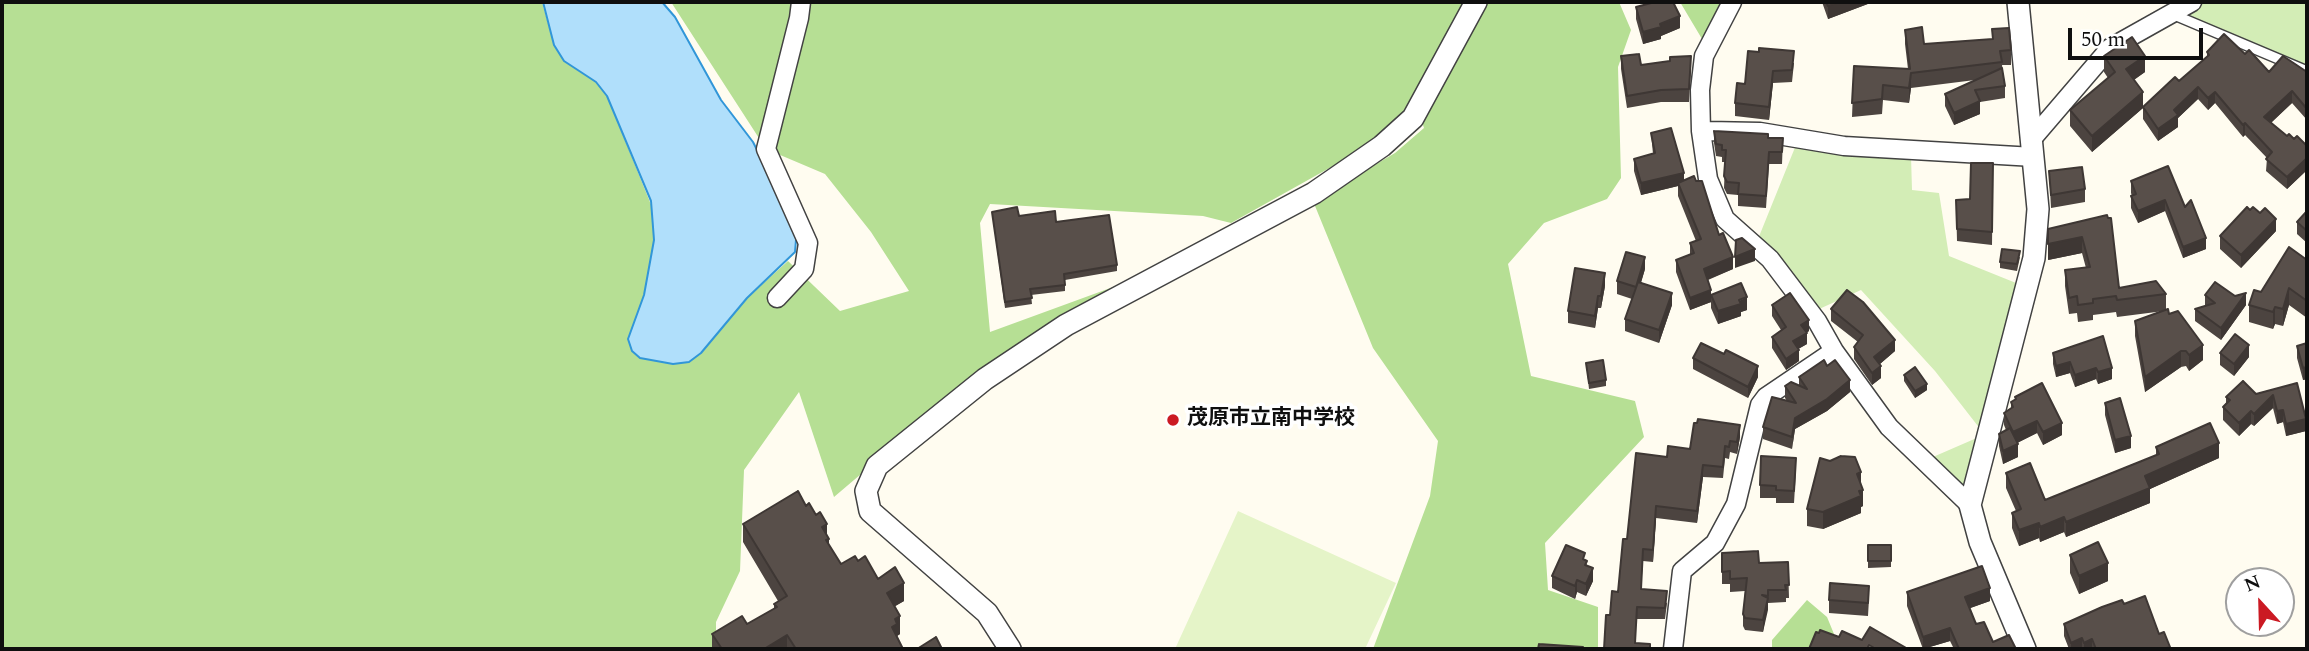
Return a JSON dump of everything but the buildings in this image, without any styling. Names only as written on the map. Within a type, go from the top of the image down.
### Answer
[{"type":"street","points":[[777,298],[804,269],[808,243],[766,149],[799,18],[800,2]]},
{"type":"street","points":[[1010,649],[987,613],[870,511],[866,491],[877,466],[985,379],[1066,326],[1314,193],[1382,146],[1413,118],[1475,2]]},
{"type":"street","points":[[1732,2],[1704,56],[1701,131],[1708,179],[1725,219],[1770,259],[1817,321],[1834,351],[1889,427],[1970,505]]},
{"type":"street","points":[[2018,2],[2039,209],[2034,258],[1970,505],[1980,541],[2025,649]]},
{"type":"street","points":[[2033,148],[2110,48],[2192,2]]},
{"type":"street","points":[[1701,131],[1760,132],[1844,146],[2033,148]]},
{"type":"street","points":[[1673,649],[1682,571],[1715,542],[1736,504],[1760,405],[1766,397],[1834,351]]},
{"type":"lane","points":[[2171,14],[2307,71]]},
{"type":"green space","points":[[2,2],[542,2],[554,45],[564,61],[596,82],[607,96],[652,207],[654,240],[644,295],[628,340],[632,351],[701,353],[747,298],[788,261],[840,311],[909,291],[871,232],[825,174],[766,149],[671,2],[1619,2],[1631,30],[1618,67],[1621,178],[1607,199],[1544,223],[1508,264],[1531,376],[1635,401],[1644,437],[1545,543],[1548,590],[1598,607],[1598,649],[1373,649],[1430,496],[1438,441],[1373,348],[1313,201],[1395,153],[1424,128],[1416,103],[1376,142],[1231,223],[1203,216],[990,204],[980,223],[990,332],[1135,279],[1001,355],[834,497],[799,392],[744,470],[740,571],[716,622],[716,649],[2,649]]},
{"type":"green space","points":[[1680,2],[1725,2],[1705,44]]},
{"type":"green space","points":[[2203,2],[2307,2],[2307,67],[2190,18],[2189,9]]},
{"type":"green space","points":[[1796,145],[1911,156],[1912,190],[1939,193],[1949,256],[2021,285],[1981,430],[1935,371],[1861,290],[1817,310],[1758,239]]},
{"type":"green space","points":[[1979,437],[1970,486],[1958,491],[1926,460]]},
{"type":"green space","points":[[1238,511],[1396,583],[1365,649],[1175,649]]},
{"type":"green space","points":[[1807,600],[1827,617],[1834,634],[1812,649],[1772,649],[1772,640]]},
{"type":"water","points":[[543,2],[662,2],[675,17],[721,100],[753,142],[797,228],[795,252],[747,298],[701,353],[689,362],[673,364],[640,358],[632,351],[628,339],[644,295],[654,240],[651,201],[607,96],[596,82],[564,61],[554,45]]},
{"type":"place","name":"茂原市立南中学校","points":[[1173,420]]}]
